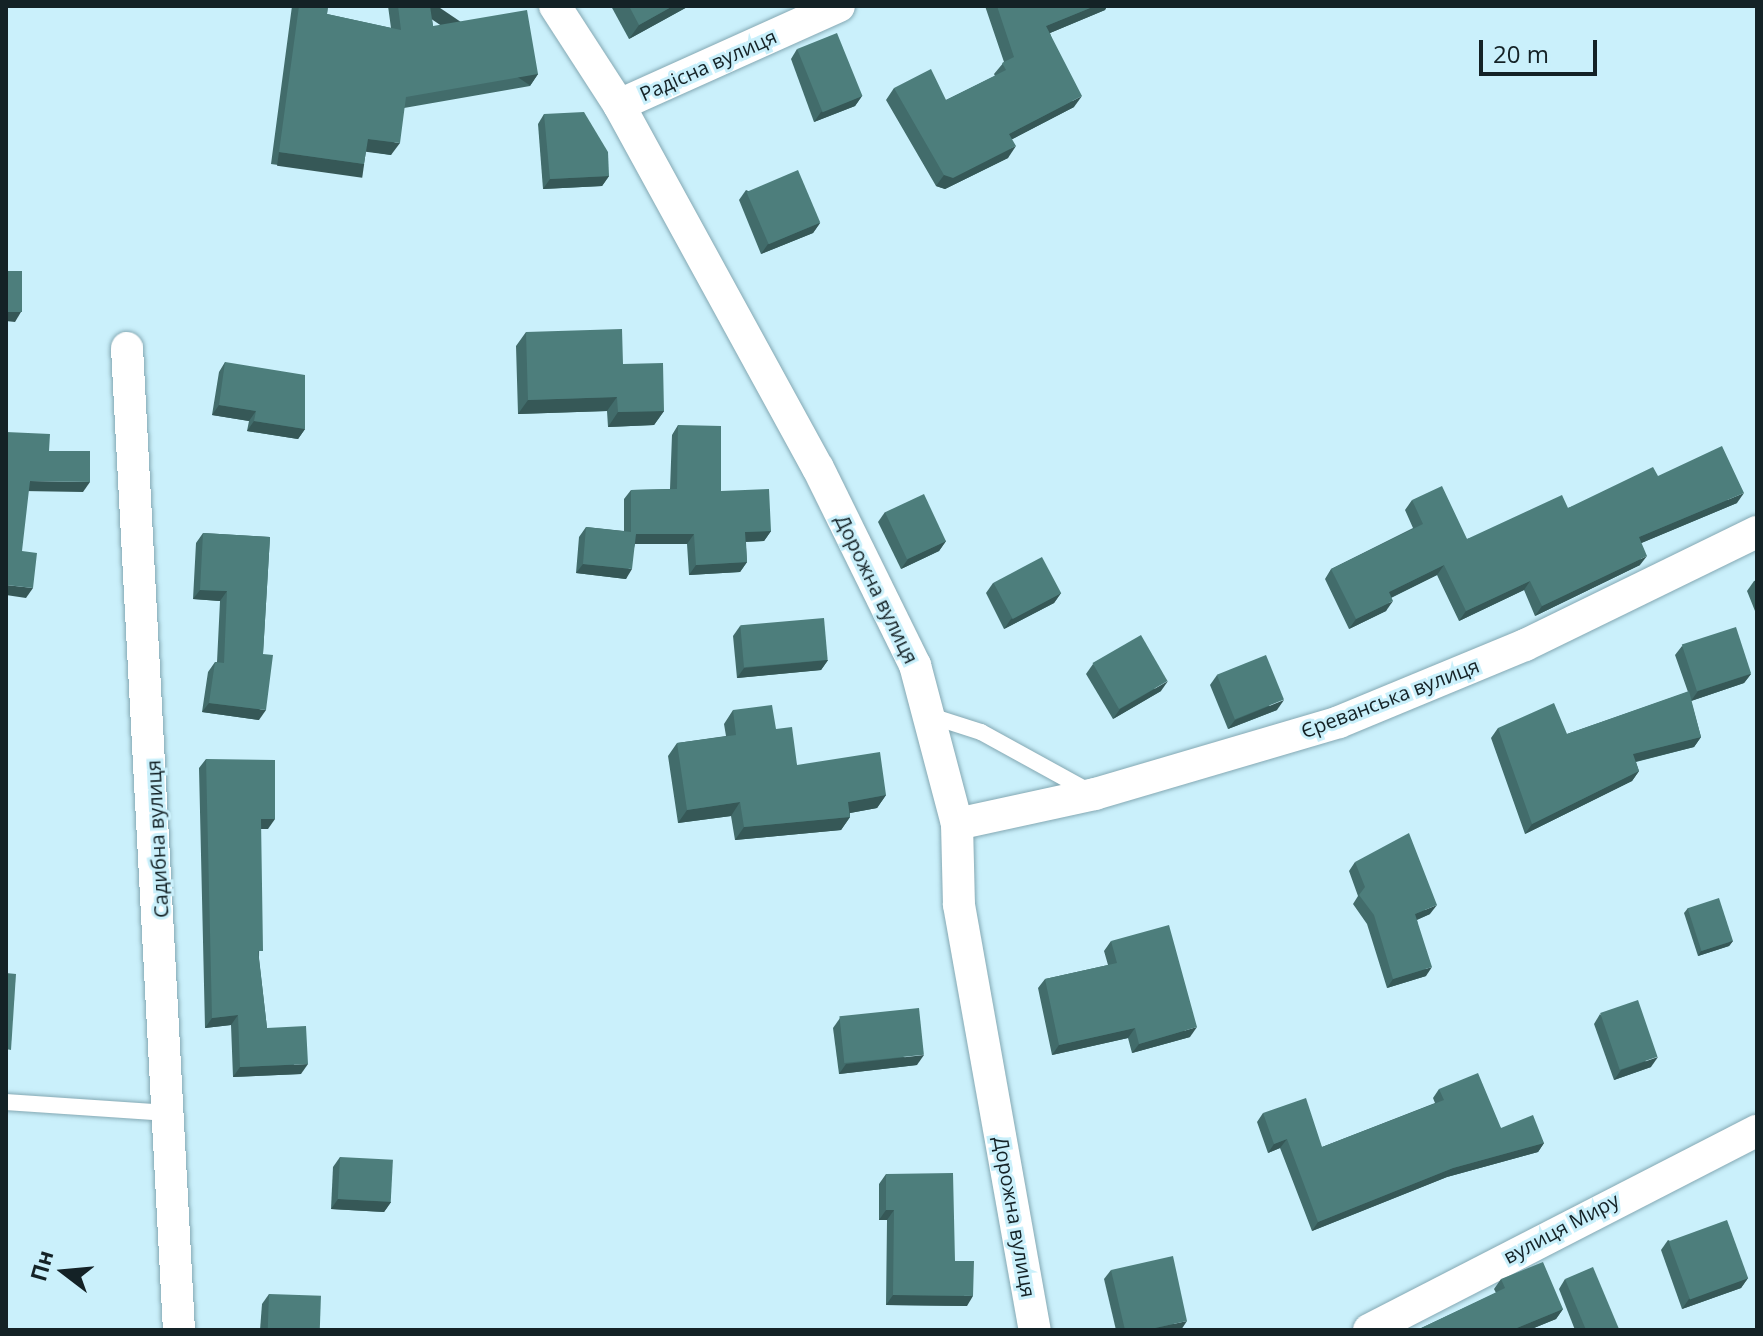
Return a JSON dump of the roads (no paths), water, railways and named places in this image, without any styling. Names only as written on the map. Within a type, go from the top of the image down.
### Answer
[{"type":"street","name":"Дорожна вулиця","points":[[555,6],[619,105],[818,468],[915,665],[957,824],[959,905],[1035,1330]]},
{"type":"street","name":"Радісна вулиця","points":[[619,105],[839,6]]},
{"type":"street","name":"Садибна вулиця","points":[[127,348],[179,1330]]},
{"type":"street","name":"Єреванська вулиця","points":[[957,824],[1095,794],[1339,722],[1525,645],[1757,532]]},
{"type":"street","name":"вулиця Миру","points":[[1369,1330],[1757,1131]]},
{"type":"lane","points":[[928,715],[981,732],[1095,794]]},
{"type":"lane","points":[[6,1102],[168,1113]]}]
